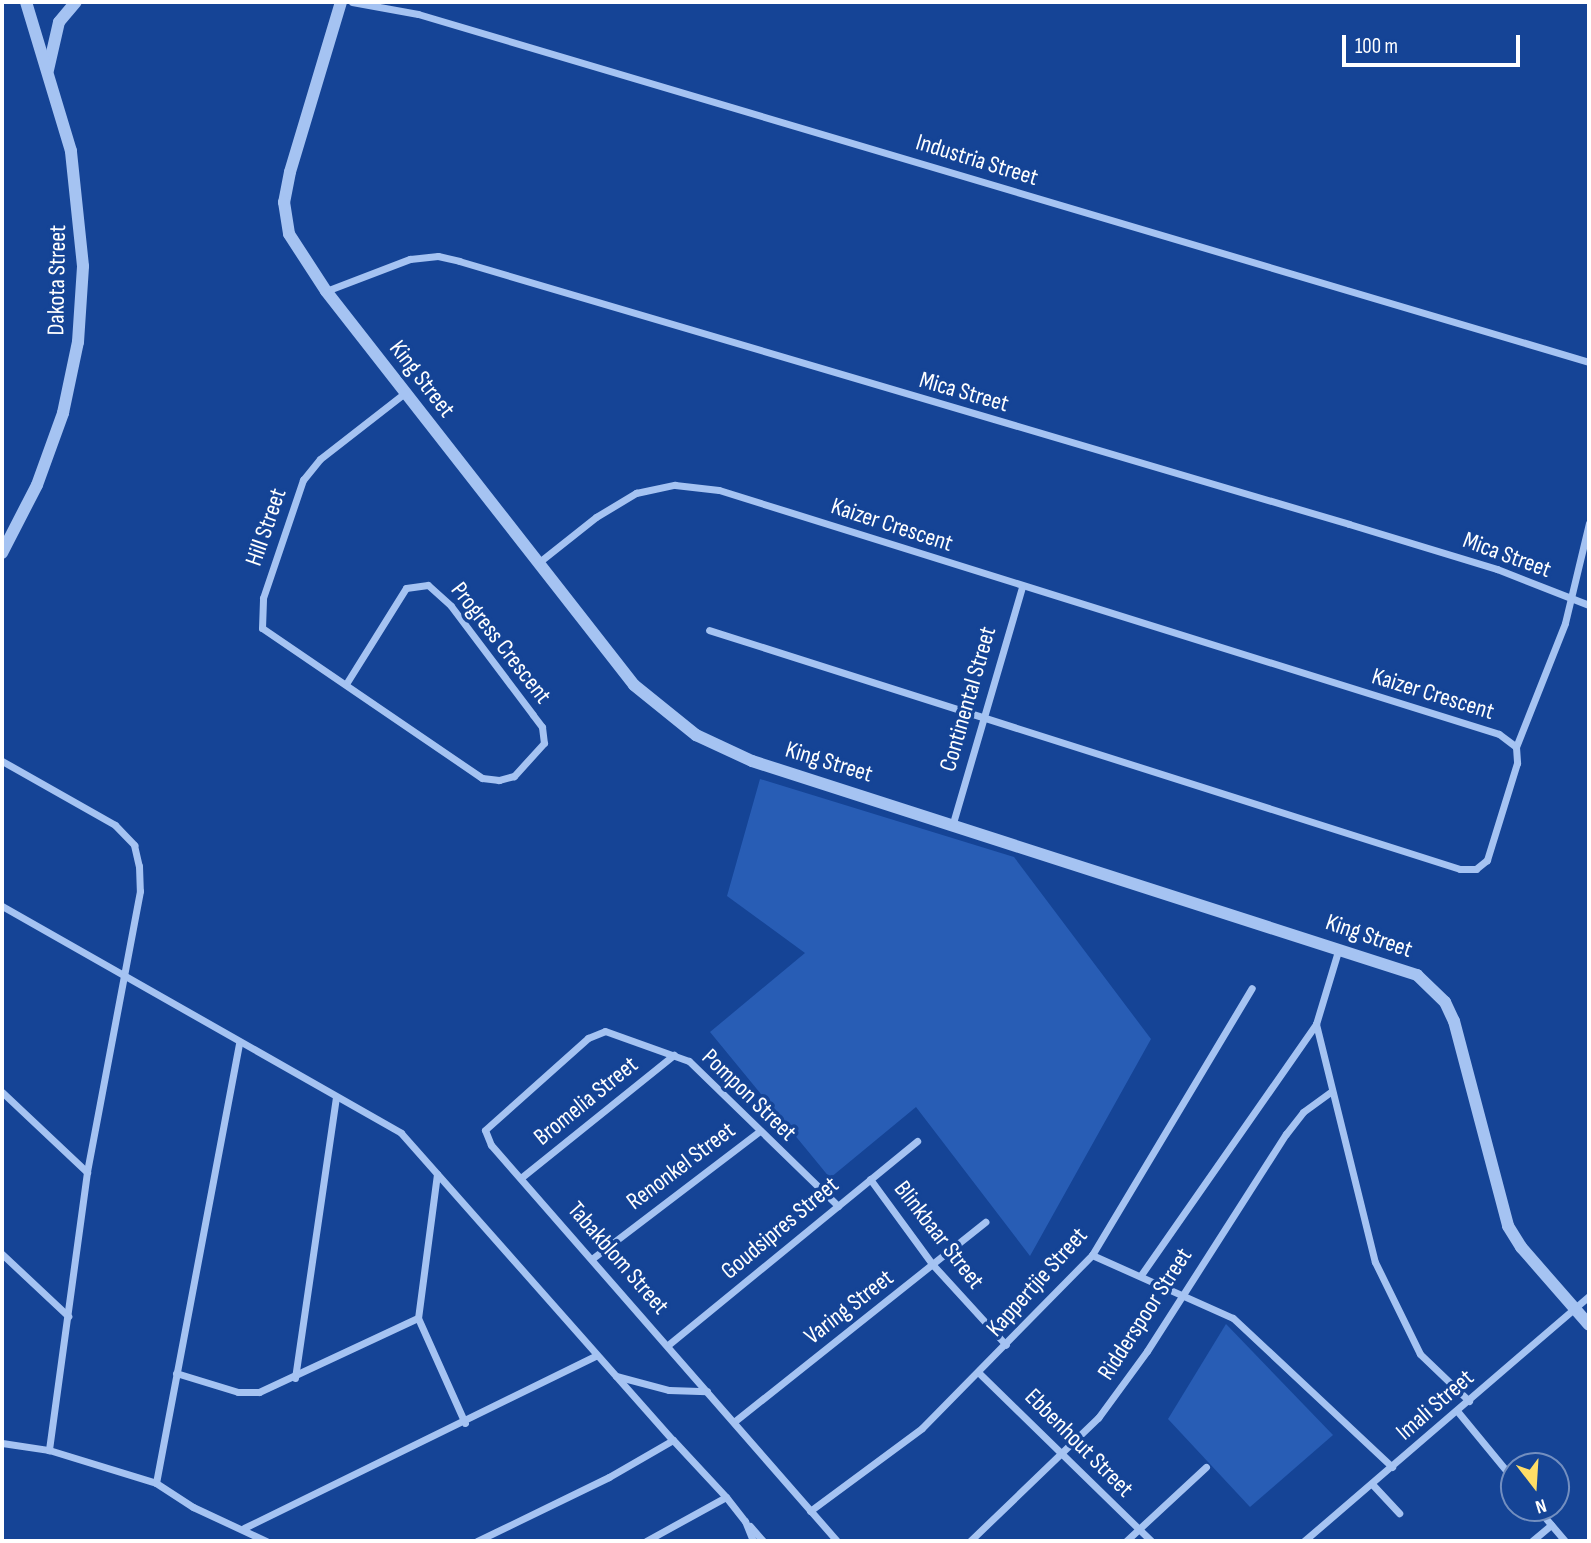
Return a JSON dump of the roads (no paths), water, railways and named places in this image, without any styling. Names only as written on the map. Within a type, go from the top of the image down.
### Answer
[{"type":"street","name":"Dakota Street","points":[[2,553],[52,450],[78,342],[83,266],[78,193],[48,73],[26,2]]},
{"type":"street","points":[[48,73],[59,22],[76,2]]},
{"type":"street","name":"King Street","points":[[341,2],[284,202],[295,246],[326,290],[634,685],[696,735],[752,761],[953,823],[1418,975],[1445,1002],[1458,1032],[1508,1226],[1521,1247],[1589,1325]]},
{"type":"street","name":"Industria Street","points":[[352,2],[431,18],[1589,362]]},
{"type":"street","name":"Mica Street","points":[[326,290],[410,259],[438,256],[459,261],[1361,527],[1497,569],[1589,605]]},
{"type":"street","name":"Hill Street","points":[[269,634],[260,623],[263,598],[303,480],[320,459],[406,392]]},
{"type":"street","name":"Kaizer Crescent","points":[[538,563],[619,500],[651,488],[695,485],[1499,734],[1516,747],[1517,763],[1489,856],[1479,867],[1469,870],[980,718],[709,630]]},
{"type":"street","points":[[1516,747],[1562,630],[1589,523]]},
{"type":"street","name":"Progress Crescent","points":[[269,634],[491,781],[520,772],[544,743],[538,721],[451,606],[428,585],[406,588],[346,684]]},
{"type":"street","name":"Continental Street","points":[[953,823],[980,718],[1022,587]]},
{"type":"street","points":[[2,761],[115,825],[134,845],[140,891],[126,979],[87,1172],[49,1450]]},
{"type":"street","points":[[2,906],[239,1044],[336,1098],[388,1123],[437,1174],[595,1356],[726,1497],[763,1541]]},
{"type":"street","points":[[1141,1275],[1316,1024],[1339,948]]},
{"type":"street","name":"Kappertjie Street","points":[[810,1511],[922,1428],[979,1373],[1091,1255],[1252,988]]},
{"type":"street","points":[[1316,1024],[1368,1238],[1395,1308],[1420,1354],[1469,1401]]},
{"type":"street","name":"Tabakblom Street","points":[[620,1036],[601,1031],[588,1038],[485,1130],[491,1145],[593,1258],[837,1541]]},
{"type":"street","name":"Pompon Street","points":[[620,1036],[674,1055],[699,1069],[838,1206]]},
{"type":"street","points":[[156,1483],[239,1044]]},
{"type":"street","name":"Bromelia Street","points":[[522,1177],[674,1055]]},
{"type":"street","points":[[2,1092],[87,1172]]},
{"type":"street","name":"Ridderspoor Street","points":[[970,1541],[1065,1453],[1124,1384],[1286,1133],[1303,1112],[1331,1092]]},
{"type":"street","points":[[295,1378],[336,1098]]},
{"type":"street","name":"Renonkel Street","points":[[593,1258],[760,1130]]},
{"type":"street","name":"Goudsipres Street","points":[[668,1345],[917,1141]]},
{"type":"street","points":[[437,1174],[418,1318],[465,1423]]},
{"type":"street","name":"Blinkbaar Street","points":[[870,1179],[933,1265],[1006,1345]]},
{"type":"street","name":"Varing Street","points":[[735,1421],[985,1222]]},
{"type":"street","points":[[2,1254],[68,1316]]},
{"type":"street","points":[[1091,1255],[1184,1293],[1233,1318],[1392,1467]]},
{"type":"street","name":"Imali Street","points":[[1304,1541],[1458,1412],[1589,1296]]},
{"type":"street","points":[[176,1373],[249,1393],[295,1378],[418,1318]]},
{"type":"street","points":[[244,1528],[465,1423],[595,1356]]},
{"type":"street","name":"Ebbenhout Street","points":[[979,1373],[1065,1453],[1151,1541]]},
{"type":"street","points":[[612,1375],[669,1390],[707,1391]]},
{"type":"street","points":[[1458,1412],[1500,1463]]},
{"type":"street","points":[[477,1541],[609,1477],[673,1440]]},
{"type":"street","points":[[2,1443],[49,1450],[156,1483],[203,1512],[244,1528],[267,1541]]},
{"type":"street","points":[[1126,1541],[1206,1467]]},
{"type":"street","points":[[1372,1484],[1399,1513]]},
{"type":"street","points":[[646,1541],[726,1497]]},
{"type":"street","points":[[745,1521],[753,1541]]},
{"type":"street","points":[[1549,1522],[1565,1541]]},
{"type":"street","points":[[1532,1541],[1551,1525]]}]
